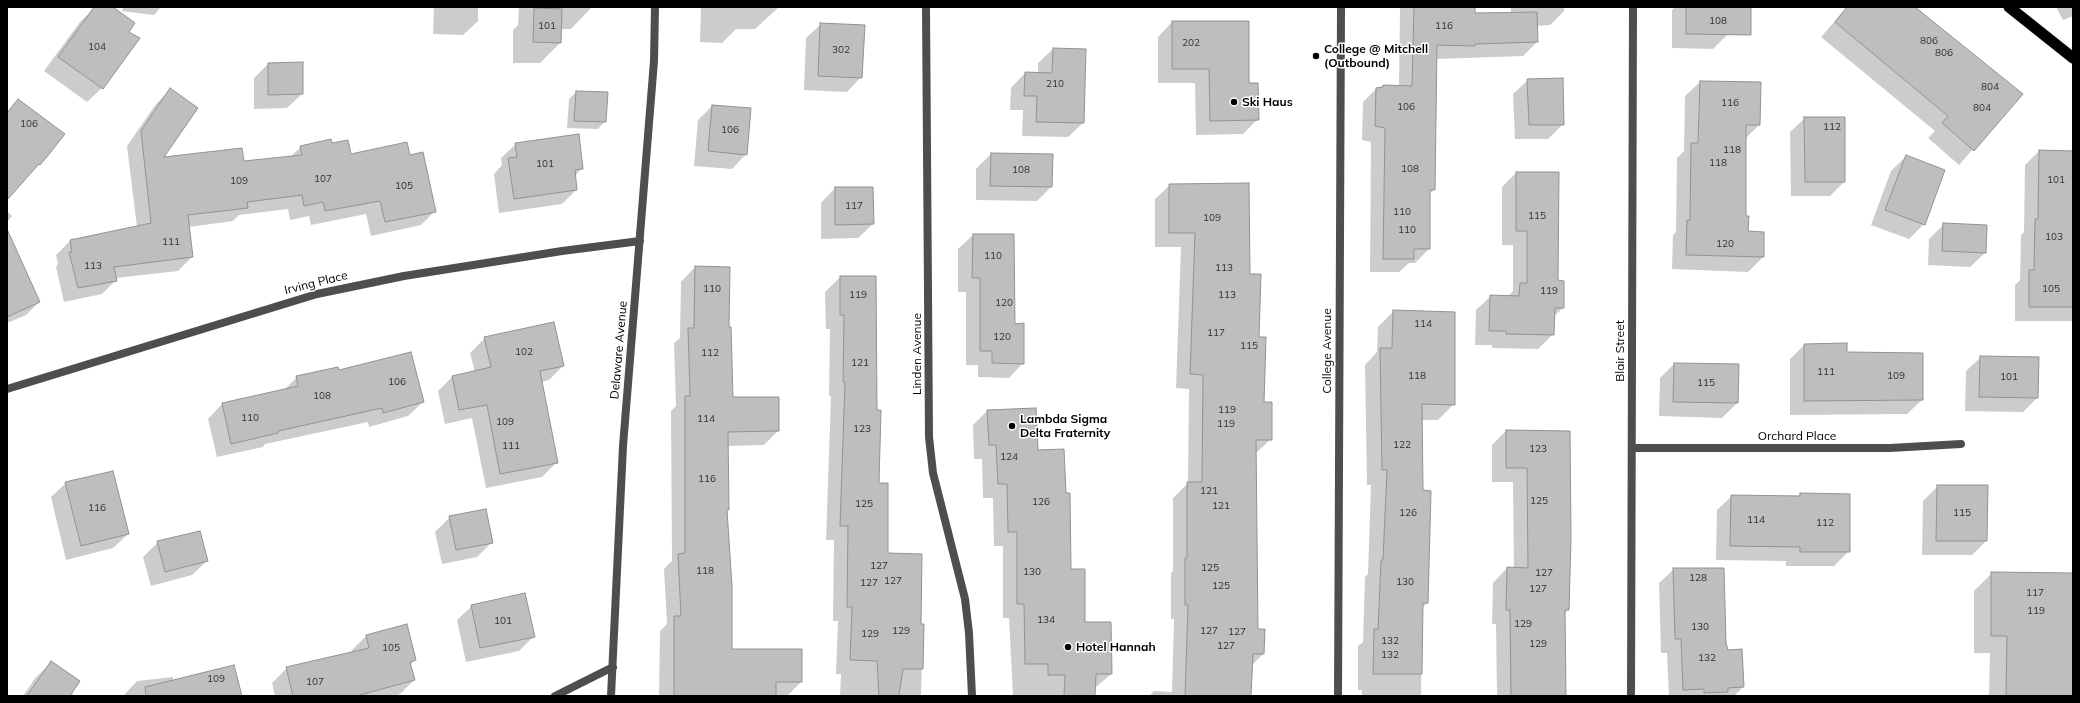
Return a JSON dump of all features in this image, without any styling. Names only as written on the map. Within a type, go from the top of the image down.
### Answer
[{"type":"highway","points":[[2009,7],[2073,58]]},
{"type":"street","name":"Delaware Avenue","points":[[611,696],[623,446],[654,61],[655,7]]},
{"type":"street","name":"Linden Avenue","points":[[926,7],[929,437],[933,473],[965,599],[969,633],[972,696]]},
{"type":"street","name":"College Avenue","points":[[1338,696],[1342,7]]},
{"type":"street","name":"Blair Street","points":[[1631,696],[1633,7]]},
{"type":"street","name":"Irving Place","points":[[7,389],[317,294],[404,276],[562,251],[640,241]]},
{"type":"street","name":"Orchard Place","points":[[1632,448],[1890,448],[1961,444]]},
{"type":"street","points":[[555,696],[613,667]]},
{"type":"building","points":[[94,7],[113,7],[135,23],[129,32],[140,38],[103,89],[58,57]]},
{"type":"building","points":[[1414,7],[1475,7],[1475,13],[1537,12],[1538,42],[1475,44],[1475,46],[1437,45],[1435,190],[1430,190],[1430,249],[1414,249],[1414,259],[1383,259],[1385,128],[1375,126],[1376,88],[1383,87],[1383,85],[1412,86]]},
{"type":"building","points":[[1686,7],[1751,7],[1751,35],[1686,34]]},
{"type":"building","points":[[1847,7],[1915,7],[2023,94],[1974,151],[1942,123],[1948,116],[1835,22]]},
{"type":"building","points":[[534,8],[562,9],[561,43],[533,42]]},
{"type":"building","points":[[1172,21],[1249,21],[1249,83],[1258,83],[1259,120],[1210,121],[1209,69],[1172,69]]},
{"type":"building","points":[[820,23],[865,25],[862,78],[818,76]]},
{"type":"building","points":[[1053,48],[1086,49],[1084,123],[1036,122],[1037,96],[1024,96],[1025,72],[1052,73]]},
{"type":"building","points":[[303,62],[303,94],[268,95],[268,63]]},
{"type":"building","points":[[1563,78],[1564,125],[1529,125],[1527,79]]},
{"type":"building","points":[[1700,81],[1761,82],[1760,125],[1746,125],[1746,216],[1749,216],[1748,231],[1764,232],[1764,257],[1686,255],[1687,220],[1690,220],[1691,143],[1698,143]]},
{"type":"building","points":[[170,88],[198,108],[164,157],[242,148],[244,161],[302,155],[300,146],[331,139],[332,143],[348,140],[351,154],[407,142],[410,155],[423,152],[436,212],[385,222],[380,201],[325,211],[323,202],[304,206],[302,195],[247,202],[248,208],[188,215],[193,257],[114,267],[117,281],[78,288],[69,252],[72,252],[70,240],[151,223],[141,131]]},
{"type":"building","points":[[576,91],[608,92],[606,122],[574,121]]},
{"type":"building","points":[[18,99],[65,134],[40,165],[39,164],[7,200],[7,113]]},
{"type":"building","points":[[712,105],[751,108],[747,155],[708,151]]},
{"type":"building","points":[[1804,117],[1845,117],[1845,182],[1805,182]]},
{"type":"building","points":[[579,134],[583,169],[575,170],[577,190],[514,199],[508,158],[517,157],[515,143]]},
{"type":"building","points":[[2039,150],[2073,151],[2073,307],[2029,307],[2029,270],[2034,270],[2035,219],[2038,219]]},
{"type":"building","points":[[991,153],[1053,154],[1052,187],[990,186]]},
{"type":"building","points":[[1906,155],[1945,170],[1925,225],[1885,210]]},
{"type":"building","points":[[1516,172],[1559,172],[1558,280],[1564,281],[1564,308],[1555,308],[1554,335],[1506,334],[1506,331],[1489,331],[1490,295],[1519,296],[1520,283],[1527,283],[1527,231],[1516,231]]},
{"type":"building","points":[[1249,183],[1250,274],[1261,274],[1259,337],[1266,337],[1264,402],[1272,402],[1272,440],[1256,440],[1258,629],[1265,629],[1264,654],[1253,654],[1251,696],[1185,696],[1188,605],[1185,605],[1185,558],[1187,558],[1187,482],[1202,482],[1203,375],[1190,374],[1195,233],[1169,233],[1169,184]]},
{"type":"building","points":[[835,187],[873,187],[874,224],[835,225]]},
{"type":"building","points":[[1943,223],[1987,225],[1986,253],[1942,251]]},
{"type":"building","points":[[7,229],[40,302],[7,317]]},
{"type":"building","points":[[973,234],[1014,234],[1015,324],[1024,323],[1024,364],[992,363],[992,351],[980,351],[980,278],[972,278]]},
{"type":"building","points":[[695,266],[730,267],[729,327],[731,327],[733,397],[779,397],[779,431],[728,432],[729,510],[727,510],[732,586],[732,649],[802,649],[802,682],[776,682],[776,696],[674,696],[674,616],[681,616],[678,554],[685,553],[685,396],[690,396],[688,328],[694,328]]},
{"type":"building","points":[[840,276],[876,276],[877,410],[881,410],[879,483],[888,483],[888,553],[922,554],[921,624],[924,624],[923,669],[903,669],[899,696],[879,696],[877,661],[850,660],[852,607],[847,607],[848,526],[840,526],[845,382],[843,382],[844,315],[840,315]]},
{"type":"building","points":[[1393,310],[1455,312],[1455,405],[1422,404],[1423,490],[1431,491],[1428,603],[1423,603],[1422,674],[1373,674],[1374,629],[1378,629],[1381,560],[1383,560],[1387,470],[1382,470],[1380,348],[1392,348]]},
{"type":"building","points":[[554,322],[564,366],[540,371],[558,463],[500,474],[487,405],[459,410],[452,376],[491,367],[484,337]]},
{"type":"building","points":[[1847,343],[1847,352],[1923,353],[1923,400],[1804,401],[1804,344]]},
{"type":"building","points":[[411,352],[424,402],[383,413],[382,408],[278,431],[278,433],[231,444],[222,403],[298,386],[296,376],[338,367],[339,370]]},
{"type":"building","points":[[1980,356],[2039,357],[2038,398],[1979,397]]},
{"type":"building","points":[[1674,363],[1739,364],[1738,403],[1673,402]]},
{"type":"building","points":[[1036,408],[1038,450],[1064,449],[1066,493],[1070,493],[1071,569],[1085,569],[1085,622],[1111,622],[1112,674],[1096,674],[1095,696],[1064,696],[1065,675],[1048,675],[1048,664],[1025,664],[1024,604],[1017,604],[1017,532],[1008,532],[1007,484],[998,484],[996,445],[989,445],[987,410]]},
{"type":"building","points":[[1506,430],[1570,431],[1571,538],[1569,610],[1565,610],[1566,696],[1511,696],[1510,610],[1506,610],[1507,567],[1528,568],[1527,468],[1506,468]]},
{"type":"building","points":[[113,471],[129,534],[81,546],[65,482]]},
{"type":"building","points":[[1937,485],[1988,485],[1987,541],[1936,541]]},
{"type":"building","points":[[1800,493],[1850,494],[1850,552],[1800,552],[1800,547],[1730,546],[1731,495],[1800,496]]},
{"type":"building","points":[[486,509],[493,543],[456,550],[449,516]]},
{"type":"building","points":[[200,531],[208,561],[165,572],[157,541]]},
{"type":"building","points":[[1673,568],[1724,568],[1726,643],[1728,650],[1742,649],[1744,687],[1728,688],[1728,692],[1704,693],[1704,689],[1683,690],[1681,639],[1675,639]]},
{"type":"building","points":[[1991,572],[2073,573],[2073,696],[2006,696],[2007,636],[1991,636]]},
{"type":"building","points":[[525,593],[535,637],[480,648],[471,605]]},
{"type":"building","points":[[407,624],[416,660],[410,662],[415,680],[356,696],[293,696],[286,667],[369,648],[366,635]]},
{"type":"building","points":[[51,661],[80,681],[70,696],[27,696]]},
{"type":"building","points":[[234,665],[242,696],[146,696],[145,687]]},
{"type":"place","name":"College @ Mitchell (Outbound)","points":[[1316,56]]},
{"type":"place","name":"Ski Haus","points":[[1234,102]]},
{"type":"place","name":"Lambda Sigma Delta Fraternity","points":[[1012,426]]},
{"type":"place","name":"Hotel Hannah","points":[[1068,647]]}]
